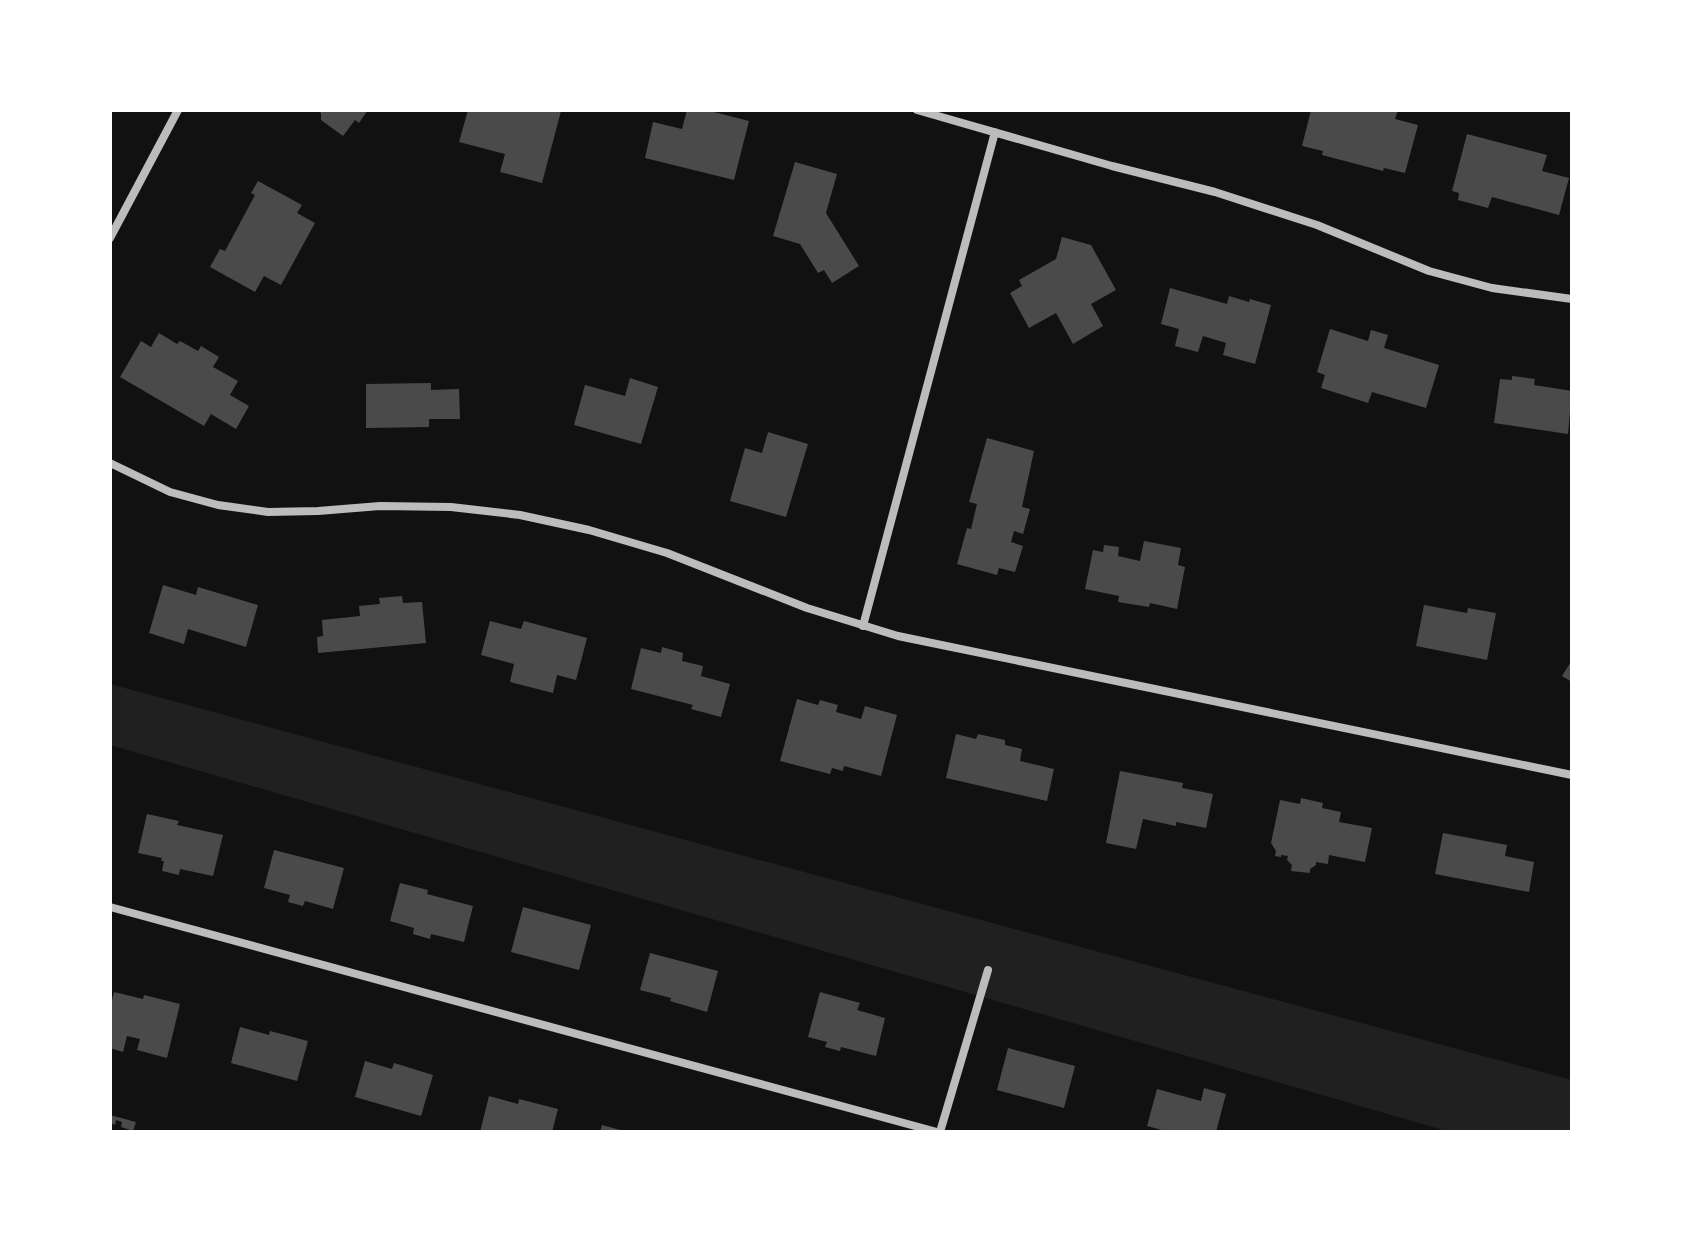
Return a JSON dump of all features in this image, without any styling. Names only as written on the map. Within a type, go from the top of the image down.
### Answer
[{"type":"street","points":[[110,238],[178,110]]},
{"type":"street","points":[[917,110],[1230,197],[1317,225],[1429,271],[1492,288],[1572,299]]},
{"type":"street","points":[[863,626],[995,132]]},
{"type":"street","points":[[110,463],[170,492],[218,505],[268,512],[380,506],[451,507],[520,515],[589,530],[667,553],[807,608],[863,626],[953,648],[1572,775]]},
{"type":"street","points":[[110,907],[938,1132],[988,970]]},
{"type":"shaded area","points":[[110,684],[1572,1080],[1572,1132],[1450,1132],[110,745]]},
{"type":"building","points":[[317,110],[368,110],[359,123],[355,120],[343,136],[321,120],[321,113]]},
{"type":"building","points":[[468,110],[561,111],[542,183],[500,172],[505,154],[459,142]]},
{"type":"building","points":[[687,110],[706,110],[749,121],[734,180],[645,158],[653,122],[682,129]]},
{"type":"building","points":[[1311,110],[1398,110],[1395,119],[1418,125],[1405,173],[1384,168],[1383,171],[1322,155],[1323,151],[1302,146]]},
{"type":"building","points":[[1467,134],[1547,155],[1542,171],[1569,178],[1559,215],[1492,197],[1488,208],[1458,200],[1459,193],[1452,191]]},
{"type":"building","points":[[795,162],[837,174],[826,213],[859,266],[832,283],[824,270],[818,273],[800,244],[773,236]]},
{"type":"building","points":[[258,181],[302,205],[297,213],[315,223],[281,285],[264,276],[255,292],[210,267],[220,249],[225,251],[255,195],[251,193]]},
{"type":"building","points":[[1062,237],[1091,245],[1116,290],[1091,304],[1103,326],[1073,344],[1056,313],[1029,328],[1010,293],[1022,286],[1019,280],[1056,259]]},
{"type":"building","points":[[1170,288],[1227,304],[1229,296],[1271,305],[1255,364],[1223,355],[1226,343],[1203,336],[1198,352],[1175,346],[1179,329],[1161,324]]},
{"type":"building","points":[[1330,329],[1368,341],[1371,330],[1388,335],[1384,348],[1439,365],[1426,408],[1372,392],[1368,403],[1321,388],[1325,375],[1317,372]]},
{"type":"building","points":[[159,333],[177,344],[180,341],[198,351],[201,346],[219,357],[213,367],[238,381],[230,395],[249,406],[236,429],[211,414],[204,426],[120,377],[141,341],[151,347]]},
{"type":"building","points":[[1512,376],[1535,379],[1534,385],[1572,391],[1568,434],[1494,423],[1500,379],[1512,380]]},
{"type":"building","points":[[630,378],[658,387],[641,444],[574,425],[585,385],[625,396]]},
{"type":"building","points":[[431,383],[431,390],[459,389],[460,419],[429,419],[429,427],[366,428],[366,384]]},
{"type":"building","points":[[768,432],[808,444],[786,517],[730,501],[745,448],[762,453]]},
{"type":"building","points":[[987,438],[1034,451],[1022,507],[1030,509],[1023,534],[1014,531],[1011,542],[1023,546],[1015,572],[999,568],[997,575],[957,564],[977,504],[969,502]]},
{"type":"building","points":[[1144,541],[1181,548],[1178,565],[1185,567],[1177,609],[1150,603],[1149,607],[1118,602],[1119,596],[1085,589],[1093,550],[1103,552],[1104,545],[1119,547],[1118,556],[1140,561]]},
{"type":"building","points":[[163,585],[196,595],[198,587],[258,605],[246,647],[188,629],[184,644],[149,633]]},
{"type":"building","points":[[402,596],[403,603],[422,602],[426,643],[318,653],[317,637],[323,636],[322,620],[360,616],[359,606],[380,604],[379,598]]},
{"type":"building","points":[[1424,605],[1467,613],[1468,608],[1496,613],[1487,660],[1416,646]]},
{"type":"building","points":[[490,621],[521,629],[524,621],[587,638],[576,680],[557,675],[553,693],[510,682],[514,664],[481,655]]},
{"type":"building","points":[[662,647],[683,653],[682,661],[703,666],[701,676],[730,684],[721,717],[691,709],[693,705],[631,689],[641,648],[661,653]]},
{"type":"building","points":[[1572,660],[1572,682],[1562,676]]},
{"type":"building","points":[[797,699],[818,705],[820,700],[838,705],[836,712],[861,719],[865,706],[897,715],[881,776],[844,766],[843,771],[832,768],[830,774],[780,761]]},
{"type":"building","points":[[956,734],[976,739],[978,734],[1005,740],[1005,745],[1022,749],[1020,761],[1054,769],[1047,801],[946,778]]},
{"type":"building","points":[[1120,771],[1183,783],[1182,788],[1213,794],[1206,828],[1143,819],[1136,849],[1106,843]]},
{"type":"building","points":[[1301,798],[1323,803],[1322,808],[1341,812],[1339,822],[1372,828],[1365,862],[1329,855],[1328,864],[1316,862],[1310,873],[1291,871],[1288,856],[1275,856],[1276,851],[1271,843],[1280,800],[1300,804]]},
{"type":"building","points":[[147,814],[179,821],[177,825],[223,835],[213,876],[180,869],[179,875],[162,871],[162,858],[138,853]]},
{"type":"building","points":[[1443,833],[1507,845],[1505,856],[1534,862],[1529,892],[1435,874]]},
{"type":"building","points":[[274,850],[344,868],[333,909],[305,901],[303,906],[288,902],[290,895],[264,888]]},
{"type":"building","points":[[400,883],[473,906],[464,942],[431,934],[430,939],[413,934],[414,928],[390,921]]},
{"type":"building","points":[[523,907],[591,925],[579,970],[511,952]]},
{"type":"building","points":[[650,953],[718,971],[707,1012],[640,990]]},
{"type":"building","points":[[114,992],[143,999],[144,995],[180,1004],[167,1058],[137,1050],[140,1039],[127,1036],[123,1052],[110,1048],[110,1008]]},
{"type":"building","points":[[820,992],[860,1003],[857,1010],[885,1018],[876,1056],[841,1047],[840,1051],[825,1047],[827,1042],[808,1037]]},
{"type":"building","points":[[240,1027],[308,1041],[297,1081],[231,1063]]},
{"type":"building","points":[[1008,1048],[1075,1066],[1064,1108],[997,1090]]},
{"type":"building","points":[[365,1061],[392,1069],[394,1063],[433,1075],[421,1116],[355,1097]]},
{"type":"building","points":[[1204,1088],[1226,1094],[1216,1132],[1169,1132],[1147,1126],[1157,1089],[1201,1101]]},
{"type":"building","points":[[489,1096],[518,1104],[519,1099],[558,1109],[552,1132],[480,1132]]},
{"type":"building","points":[[110,1115],[136,1122],[133,1131],[121,1127],[122,1122],[116,1120],[115,1125],[110,1123]]},
{"type":"building","points":[[602,1125],[624,1131],[624,1132],[600,1132]]}]
